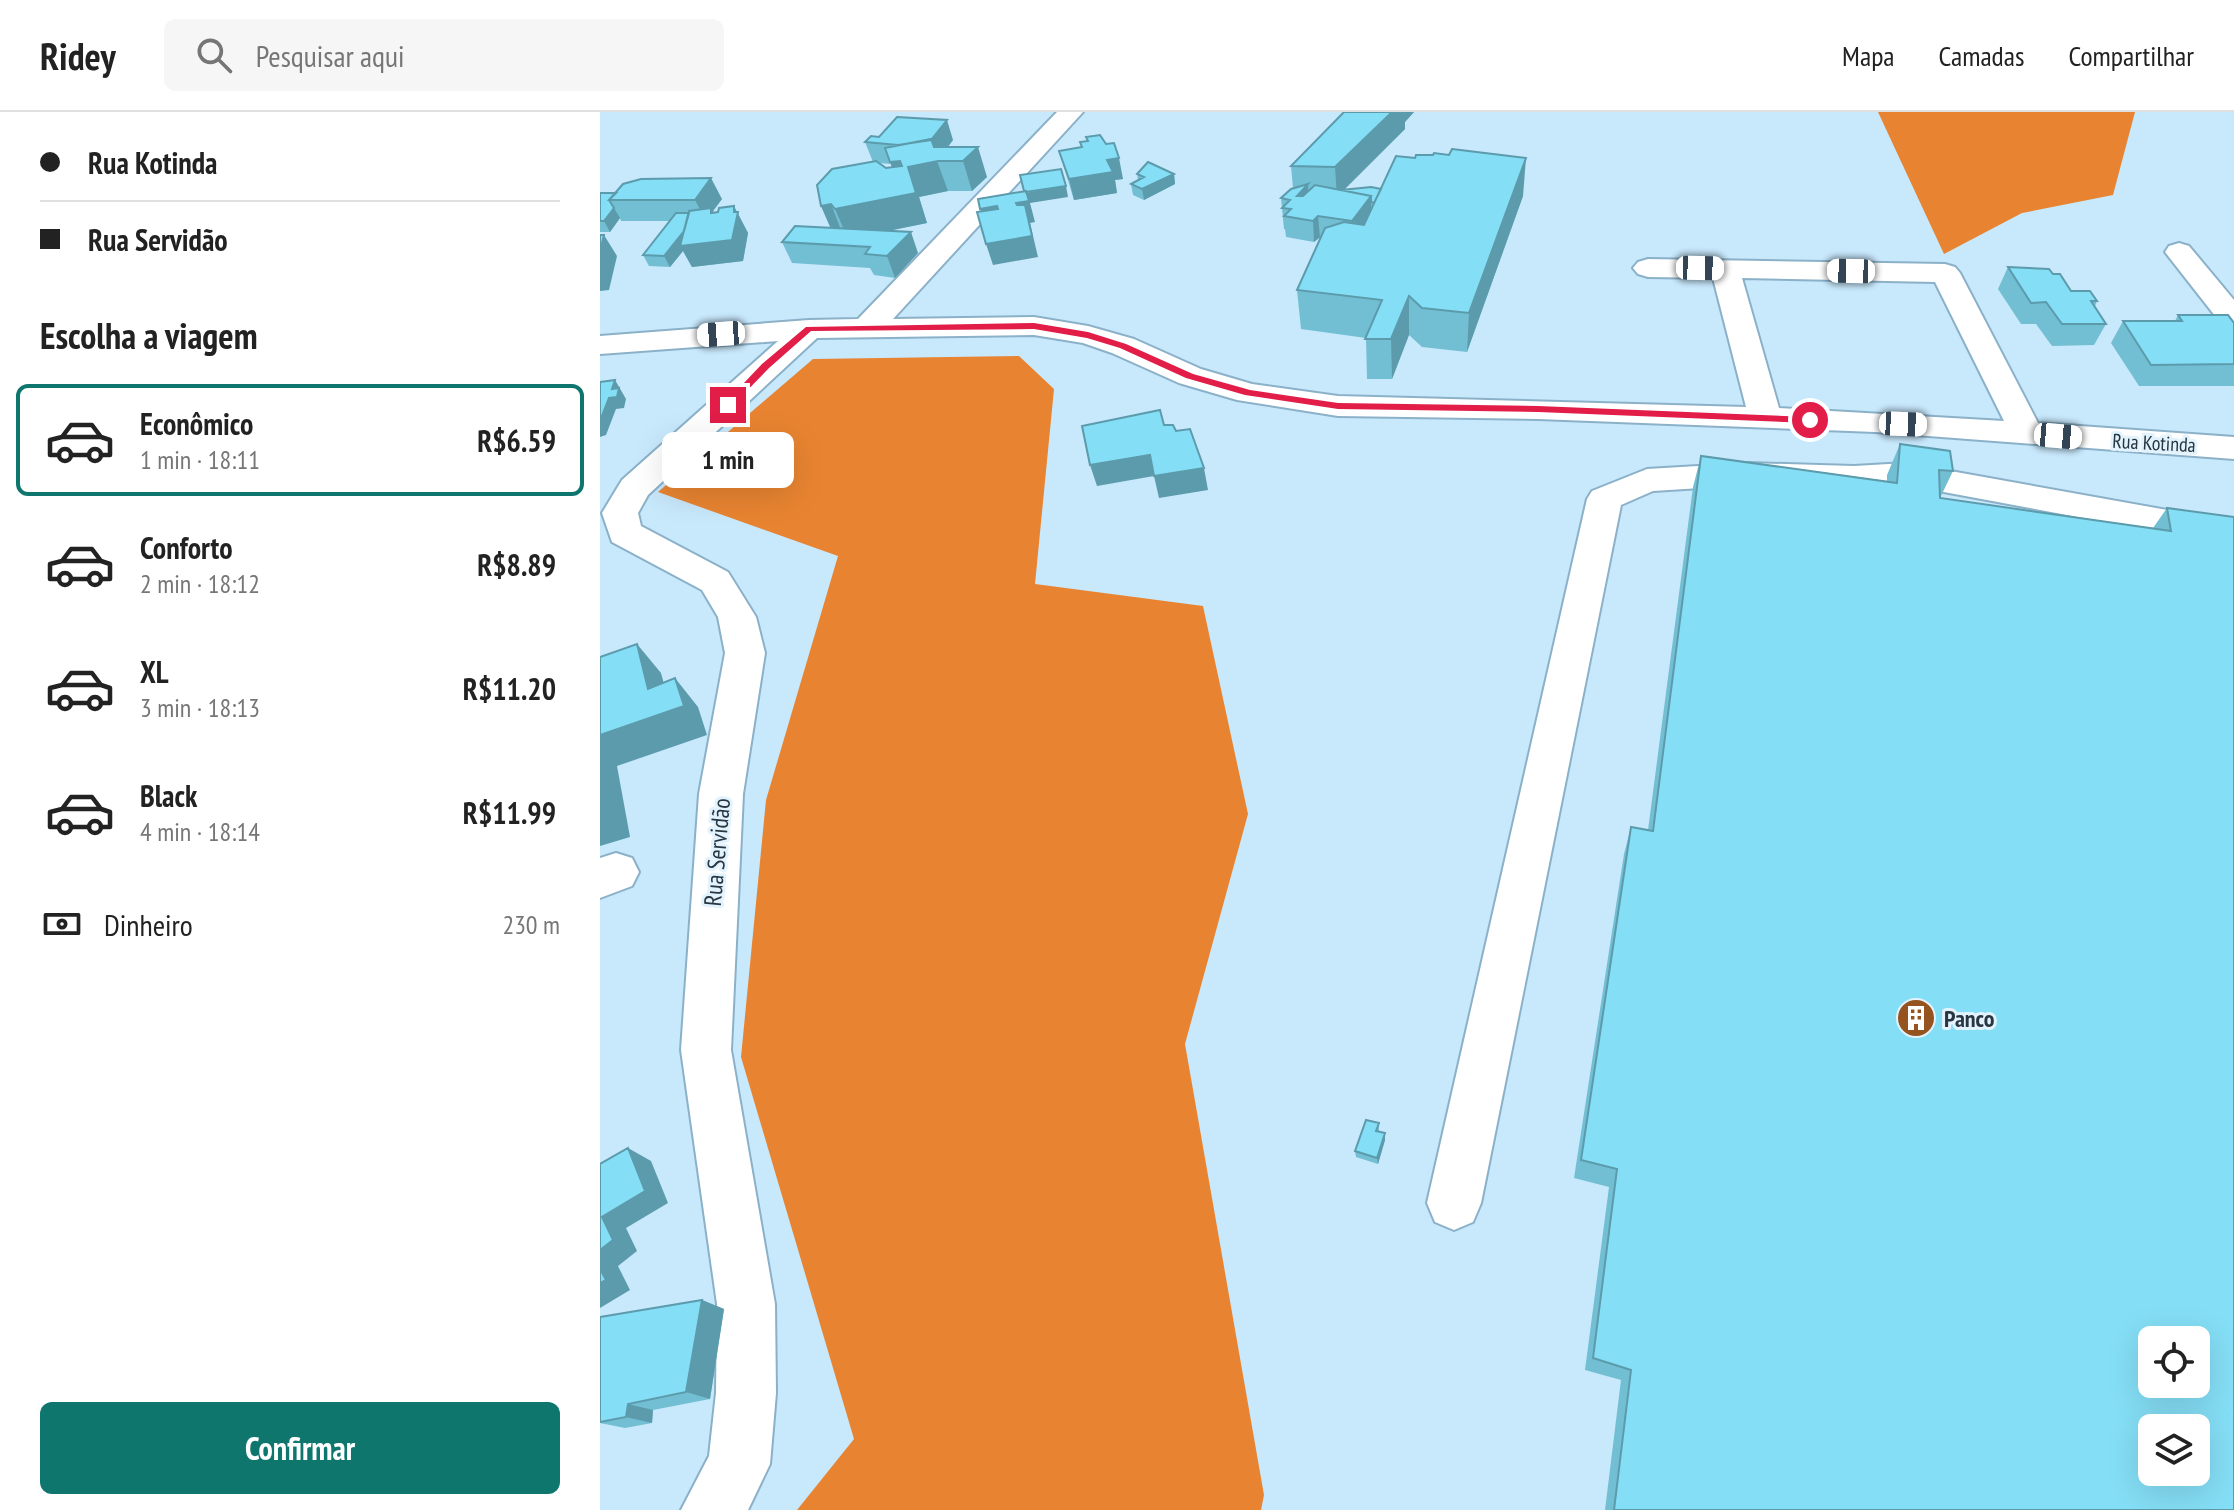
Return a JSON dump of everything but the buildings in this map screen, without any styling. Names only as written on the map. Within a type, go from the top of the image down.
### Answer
[{"type":"street","points":[[866,329],[1071,112]]},
{"type":"street","points":[[2179,252],[2234,320]]},
{"type":"street","points":[[1648,268],[1945,273],[2027,434]]},
{"type":"street","points":[[1725,269],[1766,419]]},
{"type":"street","name":"Rua Kotinda","points":[[600,345],[809,329],[1034,326],[1123,346],[1167,368],[1221,386],[1272,398],[1338,406],[1538,409],[1931,425],[2234,448]]},
{"type":"street","name":"Rua Servidão","points":[[713,1510],[739,1464],[746,1393],[746,1304],[706,1050],[721,794],[745,653],[737,617],[715,581],[625,533],[620,513],[634,488],[809,329]]},
{"type":"street","points":[[1454,1203],[1605,499],[1647,480],[1749,474],[1854,477],[1906,474],[2234,534]]},
{"type":"shaded area","points":[[1878,112],[2135,112],[2113,195],[2022,213],[1944,254]]},
{"type":"shaded area","points":[[1019,356],[1054,389],[1035,584],[1203,606],[1248,814],[1185,1044],[1264,1495],[1261,1510],[797,1510],[854,1439],[741,1057],[766,800],[838,556],[658,492],[813,359]]},
{"type":"place","name":"Panco","points":[[1916,1018]]},
{"type":"route","points":[[728,405],[765,366],[809,329],[1034,326],[1088,335],[1123,346],[1167,368],[1249,393],[1338,406],[1538,409],[1810,420]]}]
